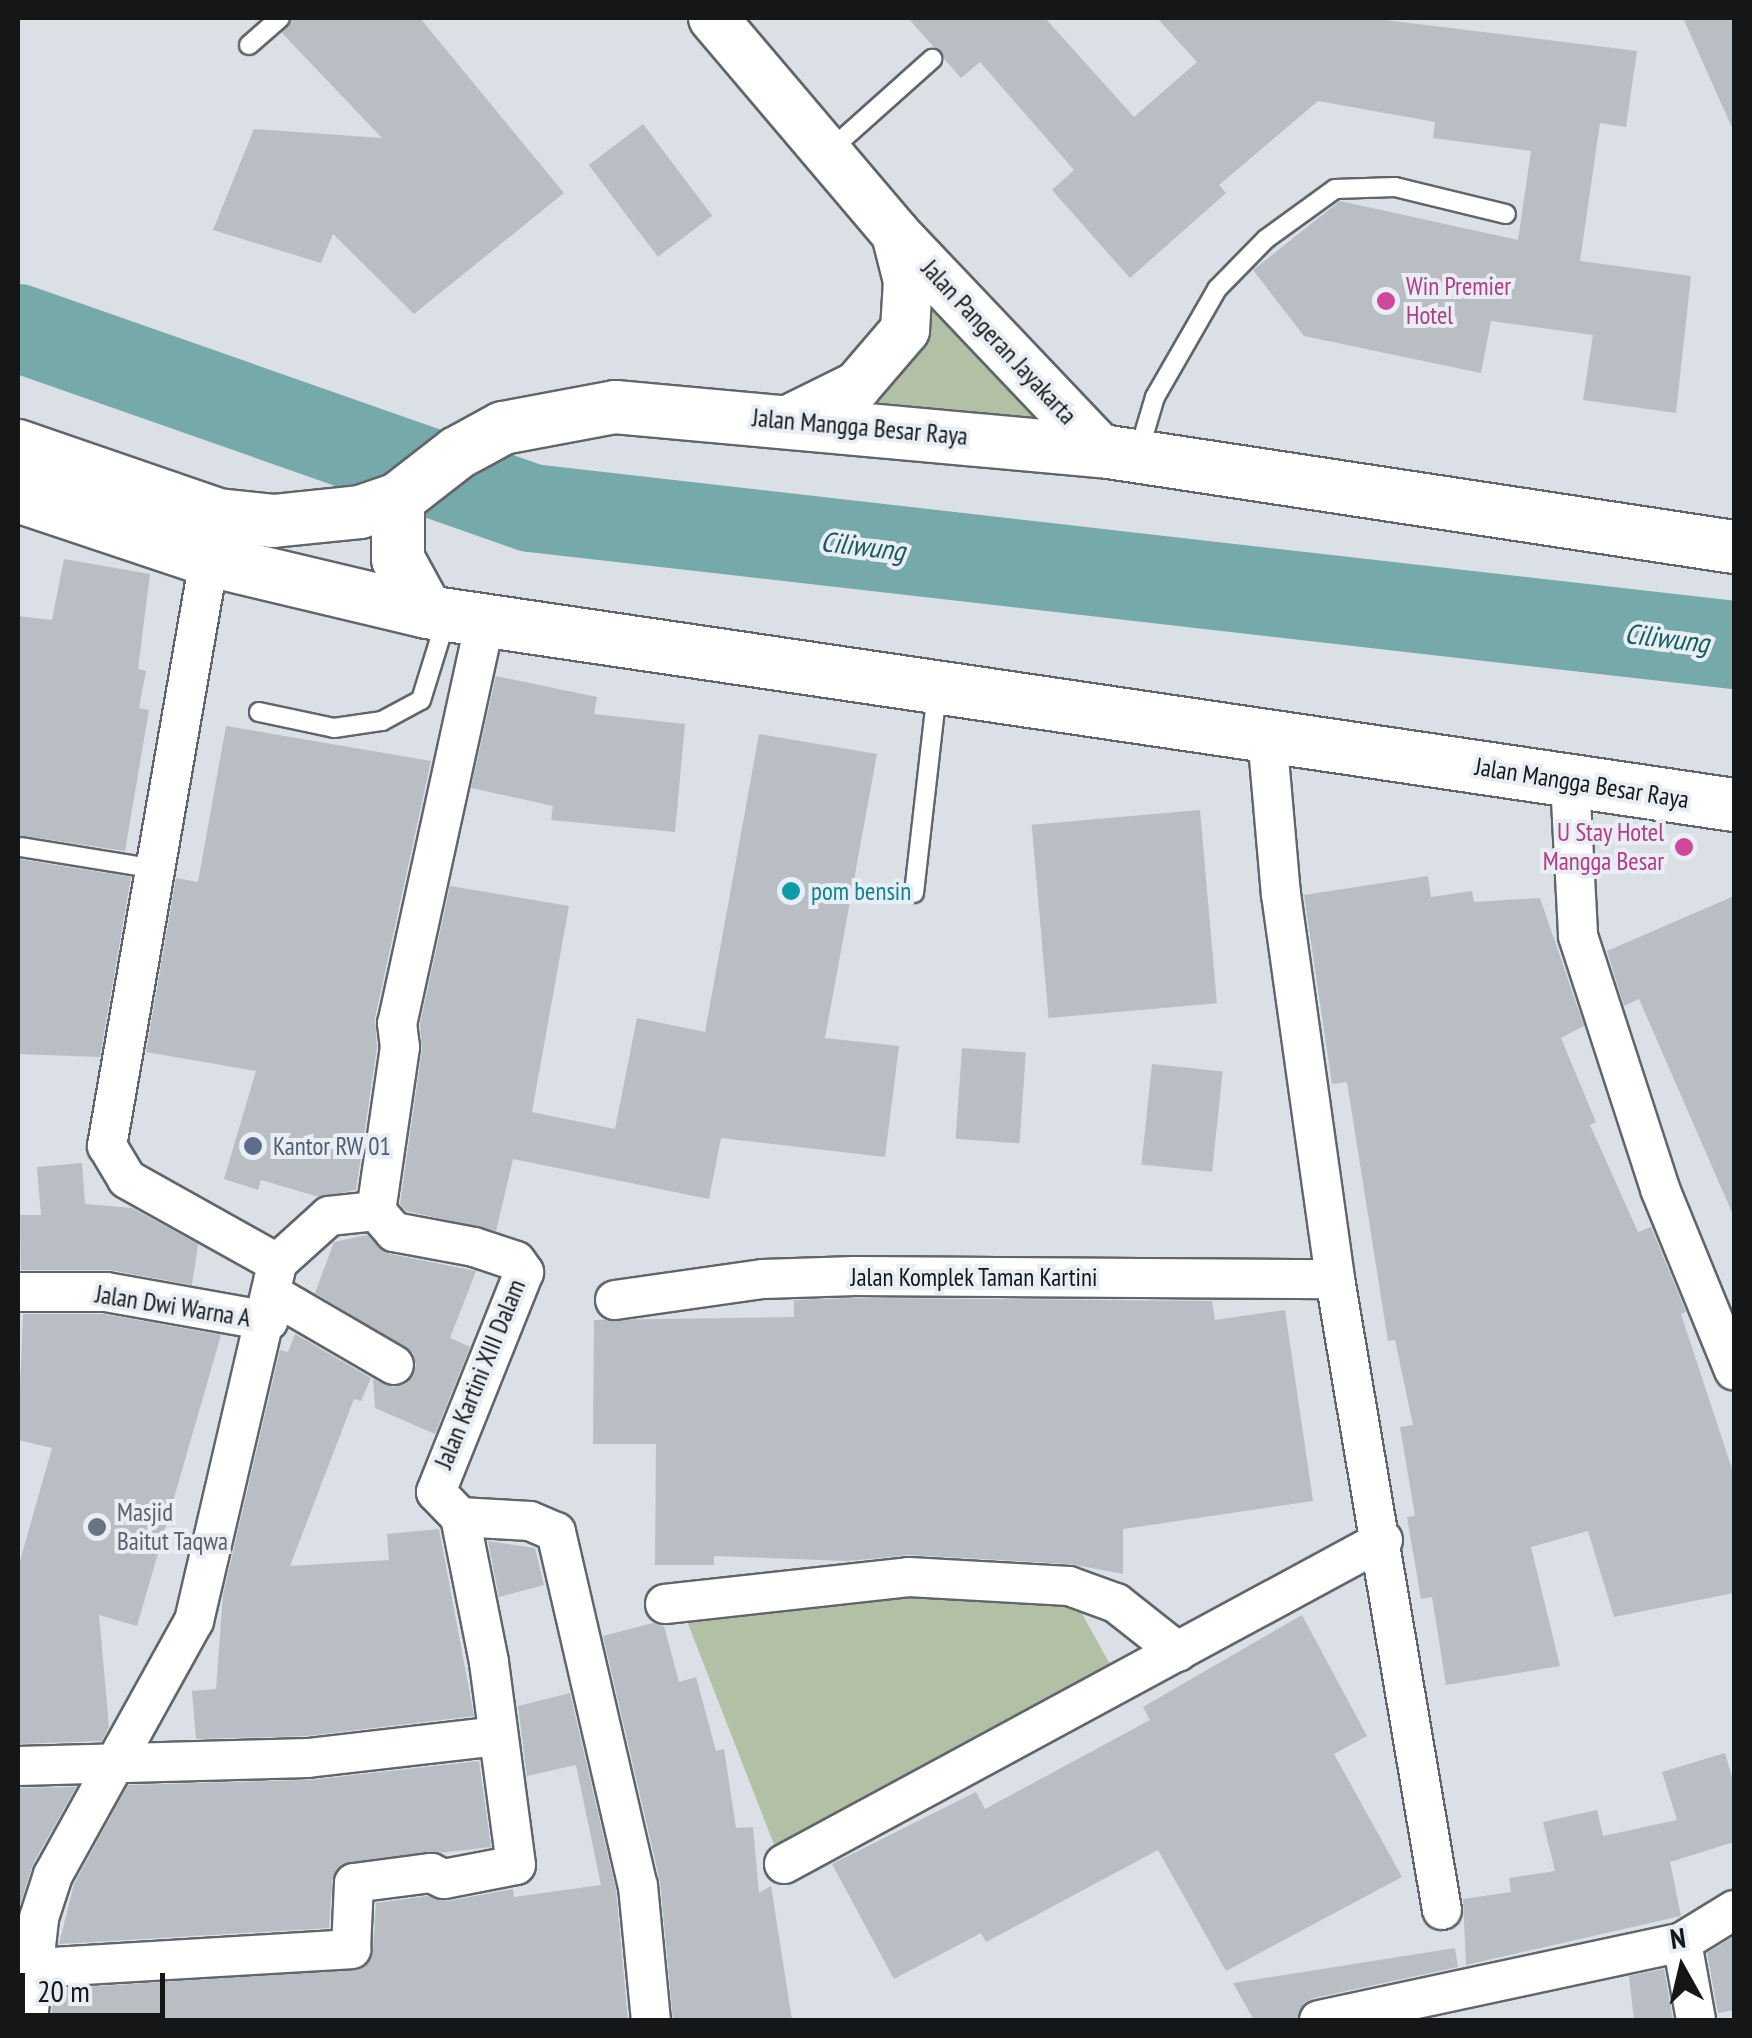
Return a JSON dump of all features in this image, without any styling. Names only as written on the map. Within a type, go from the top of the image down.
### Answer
[{"type":"main road","name":"Jalan Mangga Besar Raya","points":[[18,446],[218,514],[273,522],[360,512],[403,495],[504,428],[553,415],[615,407],[790,419],[1120,453],[1734,547]]},
{"type":"main road","points":[[403,495],[398,559],[453,616]]},
{"type":"main road","name":"Jalan Mangga Besar Raya","points":[[18,496],[209,560],[453,616],[1734,806]]},
{"type":"street","name":"Jalan Pangeran Jayakarta","points":[[713,18],[896,234],[1120,453]]},
{"type":"street","name":"Jalan Pangeran Jayakarta","points":[[790,419],[857,386],[905,330],[908,282],[896,234]]},
{"type":"street","points":[[209,560],[106,1125],[113,1164],[272,1292],[394,1365]]},
{"type":"street","points":[[28,2020],[26,1970],[38,1918],[54,1874],[194,1621],[272,1292],[329,1216],[376,1211],[400,1047],[397,1023],[453,616]]},
{"type":"street","points":[[1267,735],[1281,894],[1334,1278],[1383,1540],[1442,1910]]},
{"type":"street","points":[[1570,781],[1578,936],[1660,1189],[1734,1370]]},
{"type":"street","name":"Jalan Kartini XIII Dalam","points":[[376,1211],[394,1232],[474,1247],[516,1261],[524,1272],[435,1484],[460,1518]]},
{"type":"street","name":"Jalan Komplek Taman Kartini","points":[[614,1300],[764,1280],[855,1276],[1334,1278]]},
{"type":"street","name":"Jalan Dwi Warna A","points":[[18,1292],[272,1292]]},
{"type":"street","points":[[26,1970],[351,1948],[354,1882],[512,1868],[518,1863],[460,1518],[530,1520],[556,1532],[638,1886],[651,2020]]},
{"type":"street","points":[[784,1864],[1383,1540]]},
{"type":"street","points":[[664,1604],[909,1577],[1070,1586],[1116,1603],[1178,1652]]},
{"type":"street","points":[[18,1766],[308,1758],[497,1736]]},
{"type":"street","points":[[1319,2020],[1682,1942],[1734,1910]]},
{"type":"street","points":[[1682,1942],[1696,2020]]},
{"type":"lane","points":[[249,45],[280,18]]},
{"type":"lane","points":[[827,152],[932,59]]},
{"type":"lane","points":[[1120,453],[1217,289],[1266,239],[1335,189],[1395,187],[1506,214]]},
{"type":"lane","points":[[258,712],[334,728],[382,721],[421,700],[453,616]]},
{"type":"lane","points":[[914,894],[937,687]]},
{"type":"lane","points":[[21,847],[152,868]]},
{"type":"green space","points":[[908,281],[1102,451],[790,419],[857,386]]},
{"type":"green space","points":[[940,1589],[1075,1601],[1117,1677],[775,1847],[685,1616]]},
{"type":"building","points":[[292,18],[420,18],[564,193],[414,314],[333,234],[321,263],[213,230],[254,129],[382,138],[282,33]]},
{"type":"building","points":[[908,18],[1045,18],[1134,117],[1197,62],[1157,18],[1369,18],[1637,51],[1626,127],[1600,123],[1580,261],[1691,276],[1676,413],[1583,400],[1593,335],[1491,321],[1481,373],[1304,336],[1253,270],[1340,201],[1518,240],[1531,151],[1433,138],[1435,122],[1318,101],[1219,185],[1226,193],[1130,278],[1052,190],[1074,170],[980,62],[961,78]]},
{"type":"building","points":[[1683,18],[1734,18],[1734,132]]},
{"type":"building","points":[[643,124],[712,216],[658,257],[589,165]]},
{"type":"building","points":[[64,559],[150,574],[138,669],[146,671],[139,708],[149,710],[125,851],[18,835],[18,616],[52,620]]},
{"type":"building","points":[[496,676],[597,697],[594,714],[685,724],[675,832],[551,820],[553,806],[471,788]]},
{"type":"building","points":[[226,726],[431,761],[375,1018],[377,1047],[356,1190],[319,1197],[261,1180],[258,1190],[224,1179],[256,1071],[146,1052],[176,878],[198,882]]},
{"type":"building","points":[[759,734],[877,754],[825,1038],[899,1046],[885,1157],[721,1138],[709,1199],[513,1159],[496,1231],[406,1211],[400,1204],[422,1050],[420,1024],[450,886],[569,906],[532,1112],[615,1129],[637,1018],[705,1032]]},
{"type":"building","points":[[1200,810],[1217,1003],[1049,1018],[1032,825]]},
{"type":"building","points":[[18,859],[131,877],[100,1057],[18,1054]]},
{"type":"building","points":[[1428,876],[1431,897],[1472,891],[1474,902],[1540,898],[1584,1026],[1561,1038],[1596,1122],[1590,1125],[1638,1232],[1651,1227],[1686,1312],[1681,1314],[1734,1475],[1734,1593],[1614,1617],[1588,1531],[1531,1547],[1560,1666],[1446,1685],[1432,1597],[1421,1599],[1407,1517],[1415,1516],[1400,1427],[1413,1425],[1395,1340],[1388,1341],[1347,1082],[1332,1084],[1304,895]]},
{"type":"building","name":"U Stay Hotel Mangga Besar","points":[[1734,896],[1734,1217],[1639,999],[1624,1006],[1607,951]]},
{"type":"building","points":[[962,1048],[1026,1052],[1019,1143],[956,1139]]},
{"type":"building","points":[[1152,1064],[1223,1071],[1212,1172],[1141,1164]]},
{"type":"building","points":[[82,1163],[85,1204],[132,1208],[198,1244],[192,1285],[110,1270],[21,1270],[20,1215],[41,1215],[37,1167]]},
{"type":"building","points":[[367,1235],[390,1254],[476,1271],[450,1338],[470,1347],[435,1434],[375,1408],[373,1379],[393,1387],[406,1384],[416,1366],[413,1353],[315,1293],[334,1242]]},
{"type":"building","points":[[794,1300],[1212,1301],[1215,1320],[1285,1310],[1313,1501],[1123,1529],[1123,1574],[1070,1564],[910,1555],[848,1561],[714,1556],[714,1565],[655,1565],[656,1444],[593,1444],[594,1320],[794,1317]]},
{"type":"building","points":[[23,1314],[104,1314],[221,1335],[137,1626],[99,1615],[109,1727],[102,1741],[18,1744],[18,1568],[52,1448],[18,1440]]},
{"type":"building","points":[[295,1334],[371,1378],[361,1401],[354,1399],[290,1566],[389,1560],[387,1534],[439,1529],[474,1716],[306,1736],[196,1739],[192,1691],[216,1689],[223,1595],[280,1350],[288,1352]]},
{"type":"building","points":[[488,1541],[535,1548],[544,1585],[499,1597]]},
{"type":"building","points":[[1302,1615],[1367,1736],[1334,1754],[1402,1877],[1226,1971],[1158,1850],[986,1942],[981,1933],[894,1979],[832,1864],[976,1792],[985,1809],[1150,1720],[1143,1707]]},
{"type":"building","points":[[653,1623],[664,1626],[679,1682],[696,1677],[716,1751],[724,1749],[736,1828],[753,1827],[759,1893],[771,1886],[792,2020],[673,2020],[660,1881],[603,1636]]},
{"type":"building","points":[[570,1693],[616,1890],[628,2020],[51,2020],[54,1989],[362,1969],[373,1951],[376,1903],[427,1896],[448,1901],[513,1889],[514,1897],[601,1885],[576,1765],[527,1776],[518,1706]]},
{"type":"building","points":[[1725,1753],[1734,1784],[1734,1842],[1670,1862],[1681,1916],[1466,1965],[1463,1899],[1511,1892],[1509,1878],[1555,1871],[1543,1822],[1597,1810],[1603,1836],[1677,1820],[1662,1772]]},
{"type":"building","points":[[479,1761],[491,1847],[342,1864],[332,1881],[329,1928],[59,1944],[74,1884],[128,1785],[310,1780]]},
{"type":"building","points":[[76,1787],[33,1864],[18,1911],[18,1788]]},
{"type":"building","points":[[1734,1936],[1734,2010],[1718,2013],[1707,1953]]},
{"type":"building","points":[[1455,1948],[1458,1967],[1314,1998],[1303,2004],[1297,2020],[1254,2020],[1233,1983]]},
{"type":"building","points":[[1664,1969],[1673,2020],[1634,2020],[1629,1976]]},
{"type":"waterway","name":"Ciliwung","points":[[18,328],[531,508],[1734,645]]},
{"type":"place","name":"Win Premier Hotel","points":[[1386,301]]},
{"type":"place","name":"U Stay Hotel Mangga Besar","points":[[1684,847]]},
{"type":"place","name":"pom bensin","points":[[791,891]]},
{"type":"place","name":"Kantor RW 01","points":[[253,1146]]},
{"type":"place","name":"Masjid Baitut Taqwa","points":[[97,1527]]}]
